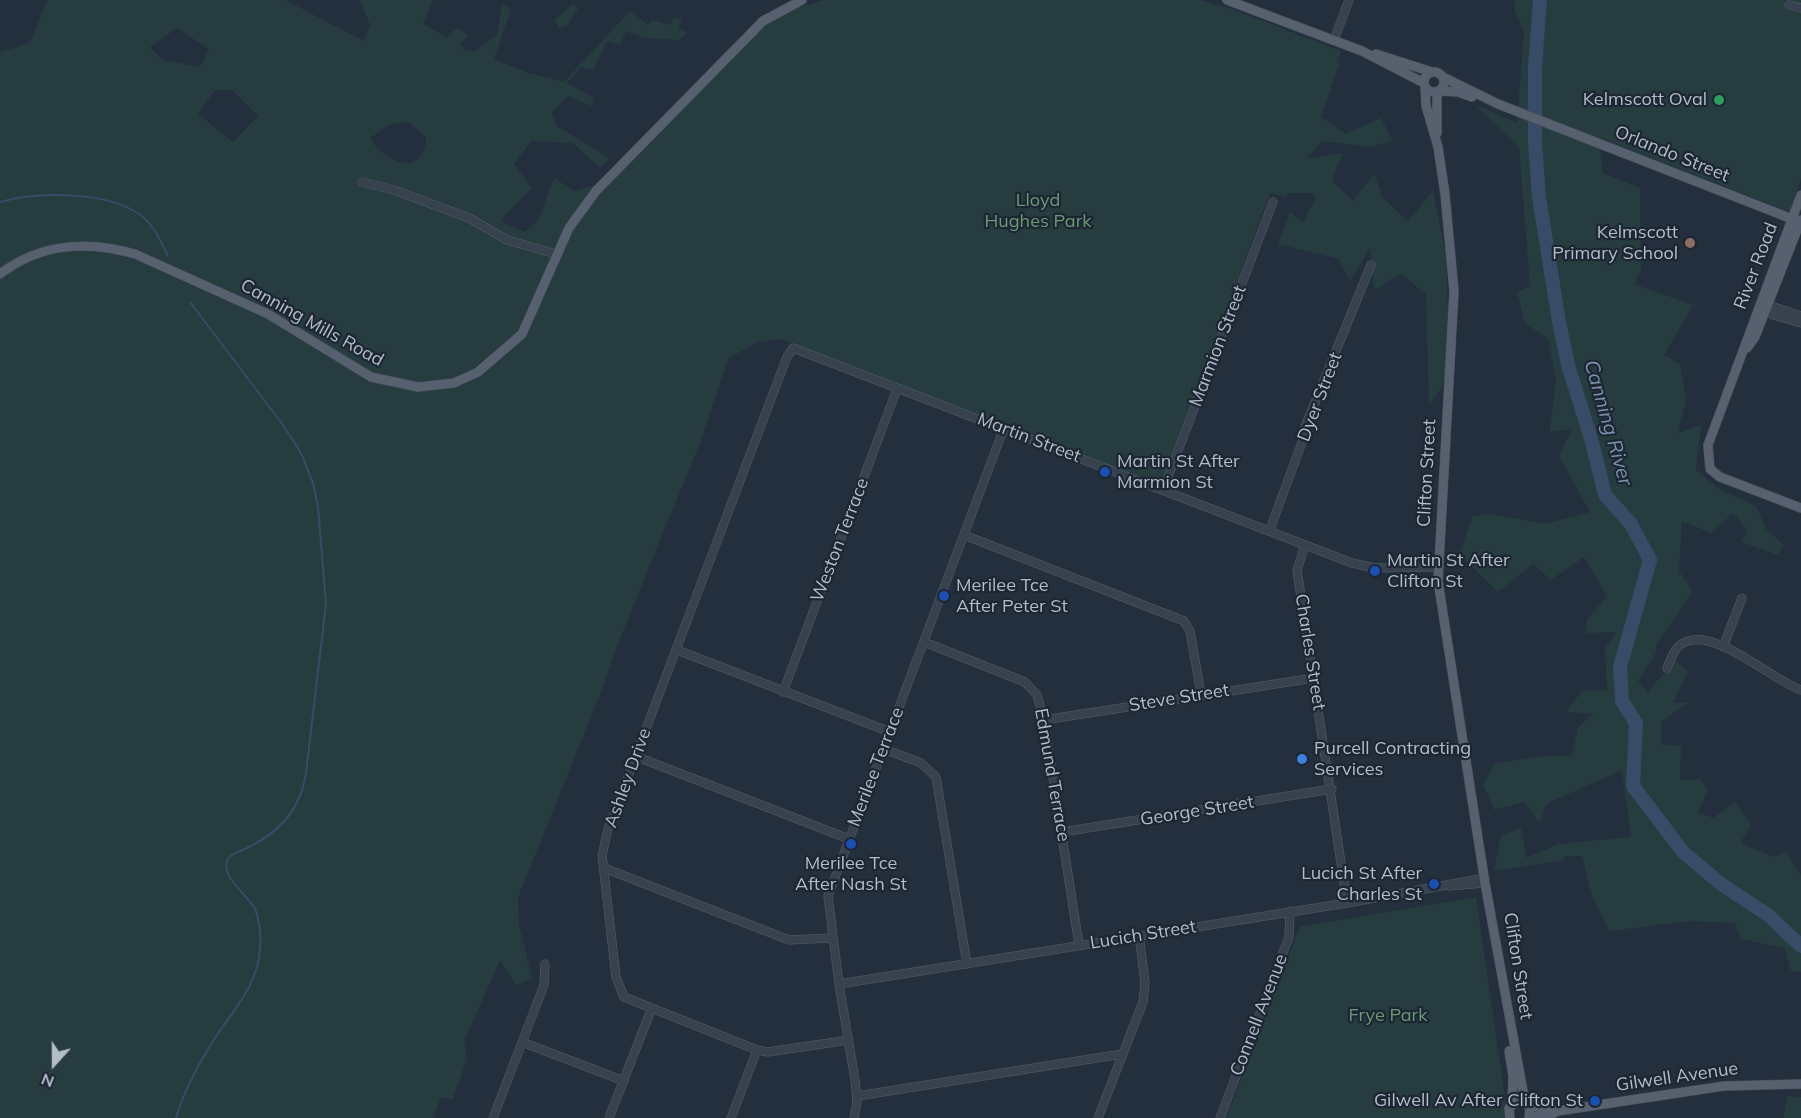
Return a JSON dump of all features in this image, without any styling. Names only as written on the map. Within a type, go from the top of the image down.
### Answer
[{"type":"main road","name":"Canning Mills Road","points":[[0,274],[28,257],[57,247],[83,245],[117,249],[135,254],[257,309],[308,336],[371,377],[418,387],[454,382],[478,372],[522,334],[556,254],[582,208],[611,175],[763,21],[802,0]]},
{"type":"main road","points":[[1227,0],[1362,51],[1418,78],[1430,92],[1439,92],[1444,85],[1443,77],[1439,73],[1362,51]]},
{"type":"main road","points":[[1424,85],[1426,76],[1432,72]]},
{"type":"main road","name":"Orlando Street","points":[[1443,77],[1502,105],[1798,220]]},
{"type":"main road","name":"Clifton Street","points":[[1424,85],[1426,106],[1438,147],[1452,246],[1454,291],[1438,567],[1443,625],[1478,836],[1482,881],[1511,1062],[1512,1103],[1508,1111],[1510,1118]]},
{"type":"main road","name":"Clifton Street","points":[[1438,147],[1439,92]]},
{"type":"main road","name":"Orlando Street","points":[[1439,92],[1458,92],[1502,105]]},
{"type":"main road","name":"River Road","points":[[1801,195],[1798,220],[1765,306],[1748,334],[1745,350],[1708,445],[1710,469],[1720,477],[1801,508]]},
{"type":"main road","name":"Clifton Street","points":[[1482,881],[1529,1118]]},
{"type":"main road","name":"Gilwell Avenue","points":[[1529,1118],[1550,1115],[1558,1111],[1724,1086],[1801,1084]]},
{"type":"main road","name":"Gilwell Avenue","points":[[1512,1103],[1527,1103],[1558,1111]]},
{"type":"street","points":[[1334,40],[1349,0]]},
{"type":"street","points":[[1789,5],[1801,8]]},
{"type":"street","points":[[362,182],[394,190],[469,218],[507,240],[556,254]]},
{"type":"street","name":"Marmion Street","points":[[1163,490],[1273,202]]},
{"type":"street","name":"Dyer Street","points":[[1270,530],[1304,437],[1305,427],[1371,265]]},
{"type":"street","points":[[1765,306],[1801,316]]},
{"type":"street","points":[[1765,306],[1801,323]]},
{"type":"street","name":"Martin Street","points":[[793,348],[1352,563],[1375,568],[1438,567]]},
{"type":"street","name":"Ashley Drive","points":[[793,348],[787,357],[635,756],[608,829],[602,855],[617,983],[624,997],[651,1010],[757,1050],[768,1052],[849,1040]]},
{"type":"street","name":"Weston Terrace","points":[[783,692],[897,389]]},
{"type":"street","name":"Merilee Terrace","points":[[854,1118],[857,1096],[832,939],[828,896],[1004,428]]},
{"type":"street","points":[[964,535],[1184,621],[1190,631],[1201,694]]},
{"type":"street","name":"Charles Street","points":[[1305,546],[1297,570],[1332,789],[1347,903]]},
{"type":"street","points":[[1723,647],[1742,598]]},
{"type":"street","points":[[1667,668],[1678,646],[1691,639],[1723,647],[1801,690]]},
{"type":"street","name":"Edmund Terrace","points":[[924,642],[1025,682],[1037,694],[1044,720],[1079,945]]},
{"type":"street","points":[[677,650],[890,732]]},
{"type":"street","name":"Steve Street","points":[[1044,720],[1314,678]]},
{"type":"street","points":[[884,749],[921,763],[936,777],[967,964]]},
{"type":"street","points":[[635,756],[849,839]]},
{"type":"street","name":"George Street","points":[[1062,832],[1332,789]]},
{"type":"street","points":[[604,868],[789,940],[832,939]]},
{"type":"street","name":"Lucich Street","points":[[839,984],[1482,881]]},
{"type":"street","name":"Connell Avenue","points":[[1220,1118],[1289,936],[1290,911]]},
{"type":"street","points":[[1098,1118],[1143,1002],[1145,983],[1139,935]]},
{"type":"street","points":[[493,1118],[544,985],[545,964]]},
{"type":"street","points":[[609,1118],[651,1010]]},
{"type":"street","points":[[522,1042],[624,1081]]},
{"type":"street","points":[[731,1118],[757,1050]]},
{"type":"street","points":[[857,1096],[1122,1054]]},
{"type":"green space","name":"Lloyd Hughes Park","points":[[47,0],[285,0],[364,41],[370,25],[360,0],[433,0],[423,24],[446,37],[457,28],[468,35],[460,45],[465,50],[474,52],[497,35],[502,3],[511,9],[494,59],[529,73],[564,82],[630,11],[648,25],[652,20],[670,25],[674,18],[682,20],[678,28],[687,32],[679,40],[644,38],[626,31],[620,45],[607,41],[593,70],[581,67],[567,83],[594,98],[591,106],[568,96],[552,113],[557,126],[609,158],[600,168],[573,143],[531,141],[514,164],[532,188],[502,219],[505,224],[525,232],[538,220],[554,178],[575,191],[612,179],[760,28],[779,15],[780,17],[794,9],[824,0],[1200,0],[1235,10],[1341,51],[1337,62],[1339,65],[1321,117],[1346,134],[1381,118],[1393,141],[1370,147],[1322,141],[1307,159],[1343,153],[1332,181],[1353,201],[1374,174],[1383,198],[1408,221],[1433,191],[1446,255],[1450,377],[1429,404],[1426,294],[1401,274],[1374,290],[1370,248],[1350,281],[1339,259],[1278,244],[1290,212],[1303,223],[1315,199],[1313,193],[1288,193],[1286,198],[1270,193],[1165,475],[1159,480],[1150,480],[928,398],[782,339],[757,342],[728,359],[700,443],[518,897],[519,924],[532,979],[516,985],[500,961],[464,1041],[467,1059],[453,1099],[441,1097],[433,1118],[0,1118],[0,52],[30,43]],"holes":[[[177,28],[209,49],[200,67],[163,60],[150,47]],[[215,90],[232,90],[258,116],[233,142],[198,114]],[[408,122],[426,137],[424,151],[418,159],[411,162],[392,159],[376,146],[370,138],[390,124]]]},
{"type":"green space","points":[[1515,0],[1801,0],[1801,179],[1790,212],[1598,137],[1603,173],[1640,188],[1641,271],[1634,284],[1693,305],[1664,355],[1680,364],[1686,399],[1678,433],[1701,425],[1696,470],[1719,489],[1756,506],[1766,529],[1784,545],[1778,555],[1741,542],[1748,531],[1733,513],[1711,533],[1682,521],[1679,571],[1693,591],[1656,645],[1657,651],[1638,681],[1648,692],[1675,660],[1688,672],[1673,703],[1689,702],[1661,722],[1661,744],[1681,746],[1680,780],[1700,779],[1708,790],[1698,812],[1713,818],[1735,802],[1751,825],[1740,843],[1774,857],[1786,852],[1801,875],[1801,972],[1791,971],[1785,948],[1740,939],[1735,923],[1689,921],[1609,931],[1592,896],[1582,856],[1564,856],[1563,860],[1494,871],[1501,836],[1521,828],[1526,858],[1558,844],[1631,837],[1622,770],[1548,803],[1539,823],[1525,802],[1494,810],[1483,784],[1494,764],[1536,757],[1572,755],[1578,727],[1593,714],[1566,712],[1582,691],[1607,690],[1605,648],[1617,632],[1586,633],[1587,619],[1607,597],[1584,557],[1551,580],[1533,564],[1498,592],[1459,554],[1473,516],[1492,514],[1545,524],[1590,512],[1559,456],[1572,429],[1550,432],[1556,379],[1548,339],[1525,323],[1517,292],[1530,286],[1519,147],[1474,104],[1517,123],[1524,31],[1515,12]]},
{"type":"green space","points":[[573,3],[578,9],[567,26],[559,28],[555,20]]},
{"type":"green space","name":"Frye Park","points":[[1476,897],[1508,1118],[1226,1118],[1300,927]]},
{"type":"green space","points":[[1788,1096],[1801,1097],[1801,1118],[1783,1118]]},
{"type":"waterway","name":"Canning River","points":[[1540,0],[1535,68],[1535,142],[1539,197],[1559,322],[1568,365],[1592,442],[1605,495],[1631,524],[1650,560],[1620,667],[1622,701],[1636,723],[1633,786],[1683,852],[1721,884],[1768,915],[1801,946]]},
{"type":"waterway","points":[[0,202],[16,198],[54,195],[94,198],[112,202],[129,208],[143,217],[151,225],[168,256]]},
{"type":"waterway","points":[[176,1118],[197,1069],[243,998],[258,962],[260,939],[257,914],[231,879],[226,865],[232,855],[259,842],[278,827],[287,818],[299,797],[306,773],[326,604],[318,507],[313,483],[301,453],[283,425],[190,302]]},
{"type":"place","name":"Kelmscott Oval","points":[[1719,100]]},
{"type":"place","name":"Kelmscott Primary School","points":[[1690,243]]},
{"type":"place","name":"Martin St After Marmion St","points":[[1105,472]]},
{"type":"place","name":"Martin St After Clifton St","points":[[1375,571]]},
{"type":"place","name":"Merilee Tce After Peter St","points":[[944,596]]},
{"type":"place","name":"Purcell Contracting Services","points":[[1302,759]]},
{"type":"place","name":"Merilee Tce After Nash St","points":[[851,844]]},
{"type":"place","name":"Lucich St After Charles St","points":[[1434,884]]},
{"type":"place","name":"Gilwell Av After Clifton St","points":[[1595,1101]]}]
